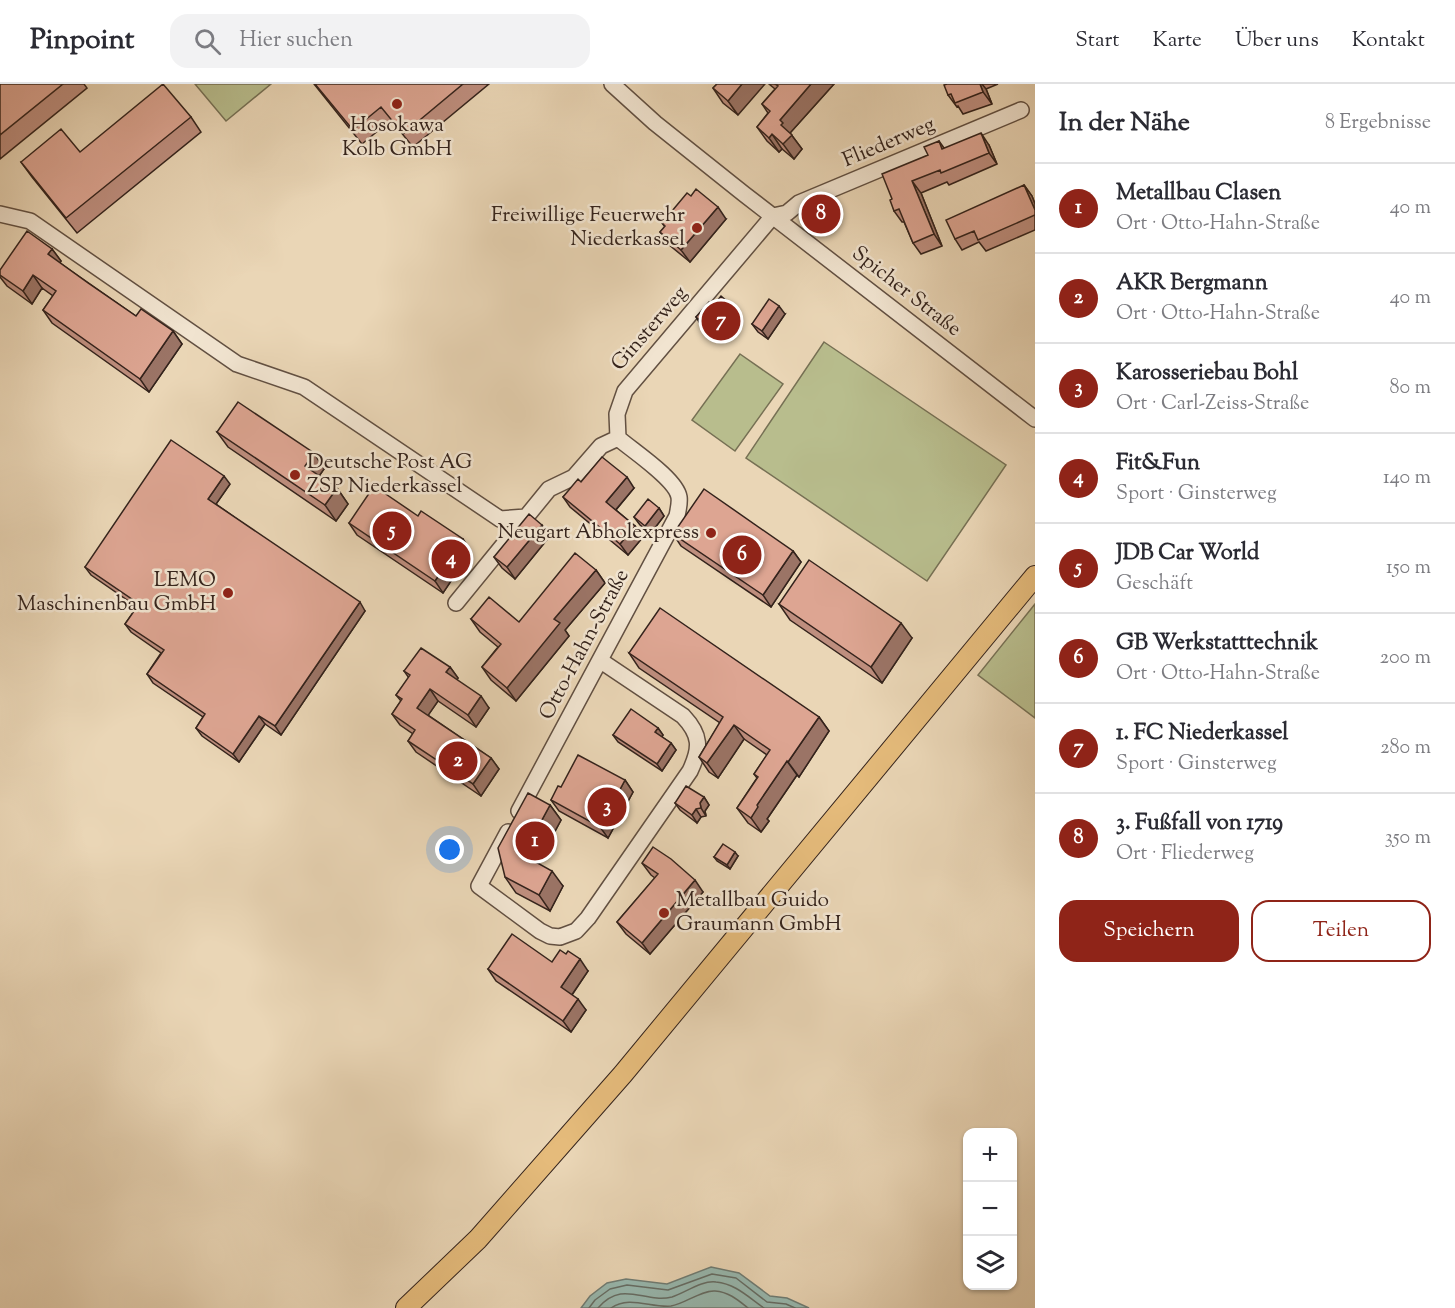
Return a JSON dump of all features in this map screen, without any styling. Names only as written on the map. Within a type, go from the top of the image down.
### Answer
[{"type":"main road","points":[[406,1308],[478,1239],[623,1074],[1035,576]]},
{"type":"street","name":"Spicher Straße","points":[[612,84],[655,123],[1035,419]]},
{"type":"street","name":"Fliederweg","points":[[773,216],[787,213],[799,203],[1021,110]]},
{"type":"street","points":[[0,214],[30,221],[237,364],[304,387],[500,519],[526,517]]},
{"type":"street","name":"Ginsterweg","points":[[618,438],[617,414],[626,391],[773,216]]},
{"type":"street","points":[[456,603],[549,489],[574,477],[601,446],[618,438]]},
{"type":"street","name":"Otto-Hahn-Straße","points":[[601,661],[683,716],[693,727],[698,740],[698,754],[690,771],[601,902],[576,932],[560,937],[550,936],[479,886],[677,516],[680,498],[675,486],[666,476],[618,438]]},
{"type":"green space","points":[[195,84],[271,84],[226,121]]},
{"type":"green space","points":[[824,342],[1006,465],[927,581],[746,458]]},
{"type":"green space","points":[[740,354],[783,384],[735,451],[692,420]]},
{"type":"green space","points":[[1035,604],[1035,718],[978,675]]},
{"type":"water","points":[[711,1267],[739,1273],[770,1296],[787,1298],[809,1308],[581,1308],[590,1296],[607,1283],[626,1279],[667,1284]]},
{"type":"building","points":[[0,84],[63,84],[0,135]]},
{"type":"building","points":[[163,84],[191,117],[66,218],[21,162],[61,129],[80,152]]},
{"type":"building","name":"Hosokawa Kolb GmbH","points":[[315,84],[463,84],[403,134],[381,107],[353,130]]},
{"type":"building","points":[[717,84],[742,84],[728,101],[713,88]]},
{"type":"building","points":[[775,84],[811,84],[780,120],[783,123],[781,125],[792,135],[783,144],[772,134],[769,138],[757,127],[770,111],[762,104],[778,86]]},
{"type":"building","points":[[980,84],[983,92],[955,103],[951,94],[948,95],[944,85]]},
{"type":"building","points":[[981,133],[989,153],[941,173],[940,170],[912,181],[934,234],[913,243],[899,209],[894,211],[882,174],[928,155],[924,147],[939,141],[942,149]]},
{"type":"building","points":[[1024,185],[1035,215],[978,240],[974,231],[955,239],[946,220]]},
{"type":"building","points":[[696,189],[718,207],[681,250],[660,232],[665,226],[662,223],[687,193],[691,196]]},
{"type":"building","points":[[27,231],[52,249],[48,254],[136,316],[141,309],[173,331],[140,379],[43,310],[56,291],[33,275],[23,291],[0,275],[0,270]]},
{"type":"building","points":[[721,296],[736,309],[713,332],[696,317],[709,302],[713,306]]},
{"type":"building","points":[[769,299],[779,306],[762,331],[752,324]]},
{"type":"building","name":"Deutsche Post AG ZSP Niederkassel","points":[[238,402],[314,453],[305,466],[337,488],[325,505],[217,432]]},
{"type":"building","name":"LEMO Maschinenbau GmbH","points":[[171,440],[224,476],[208,499],[360,602],[275,726],[259,716],[233,754],[196,728],[205,714],[147,674],[164,650],[125,624],[139,604],[85,567]]},
{"type":"building","points":[[602,457],[627,477],[606,502],[635,526],[620,544],[563,497],[578,479],[581,482]]},
{"type":"building","points":[[374,486],[418,516],[421,511],[463,539],[435,581],[349,523]]},
{"type":"building","points":[[704,489],[793,551],[763,595],[673,534]]},
{"type":"building","points":[[648,499],[659,508],[645,526],[634,517]]},
{"type":"building","points":[[529,514],[542,525],[507,567],[494,557]]},
{"type":"building","points":[[575,553],[596,570],[554,619],[560,623],[507,688],[482,667],[501,644],[471,619],[489,597],[519,622]]},
{"type":"building","points":[[809,560],[901,623],[871,667],[779,604]]},
{"type":"building","points":[[660,608],[819,717],[757,805],[751,818],[737,808],[758,777],[754,774],[770,750],[734,725],[707,763],[699,757],[723,717],[629,653]]},
{"type":"building","points":[[421,648],[450,667],[446,672],[481,696],[468,715],[430,689],[417,708],[491,758],[473,784],[408,741],[415,730],[392,714],[402,699],[396,695],[410,675],[404,671]]},
{"type":"building","points":[[631,709],[658,728],[655,732],[671,743],[657,764],[613,735]]},
{"type":"building","points":[[578,755],[625,780],[600,827],[551,800],[558,786],[561,787]]},
{"type":"building","points":[[686,786],[704,797],[700,803],[701,808],[696,809],[692,815],[675,803]]},
{"type":"building","points":[[528,793],[550,805],[523,855],[552,871],[539,895],[505,877],[498,848]]},
{"type":"building","points":[[723,844],[735,852],[727,865],[714,857]]},
{"type":"building","points":[[653,847],[695,880],[642,943],[617,922],[658,874],[642,863]]},
{"type":"building","points":[[512,934],[552,962],[560,950],[566,954],[568,951],[580,959],[561,987],[578,999],[563,1021],[488,969]]},
{"type":"place","name":"Hosokawa Kolb GmbH","points":[[397,104]]},
{"type":"place","name":"3. Fußfall von 1719","points":[[821,214]]},
{"type":"place","name":"Freiwillige Feuerwehr Niederkassel","points":[[697,228]]},
{"type":"place","name":"1. FC Niederkassel","points":[[721,321]]},
{"type":"place","name":"Deutsche Post AG ZSP Niederkassel","points":[[295,475]]},
{"type":"place","name":"JDB Car World","points":[[392,531]]},
{"type":"place","name":"Neugart Abholexpress","points":[[711,533]]},
{"type":"place","name":"GB Werkstatttechnik","points":[[742,555]]},
{"type":"place","name":"Fit&Fun","points":[[451,559]]},
{"type":"place","name":"LEMO Maschinenbau GmbH","points":[[228,593]]},
{"type":"place","name":"AKR Bergmann","points":[[458,761]]},
{"type":"place","name":"Karosseriebau Bohl","points":[[607,807]]},
{"type":"place","name":"Metallbau Clasen","points":[[535,841]]},
{"type":"place","name":"Metallbau Guido Graumann GmbH","points":[[664,913]]}]
